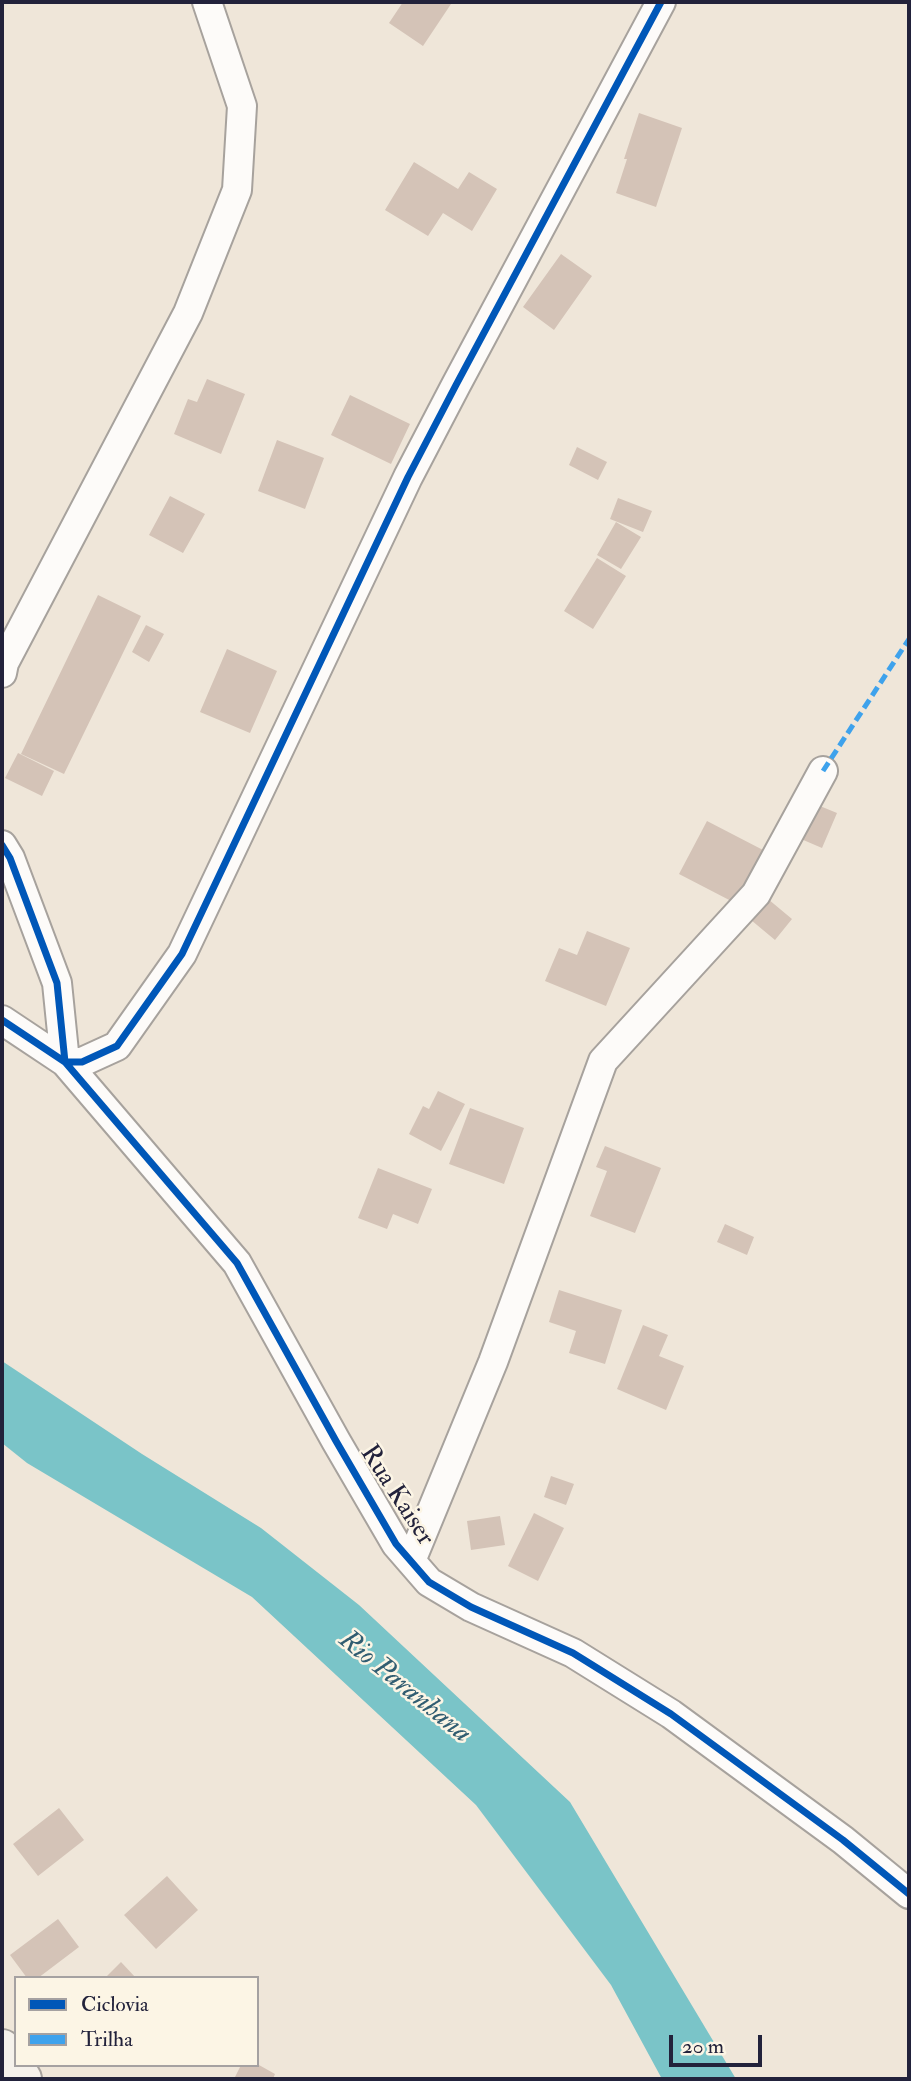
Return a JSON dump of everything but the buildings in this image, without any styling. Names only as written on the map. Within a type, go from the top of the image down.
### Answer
[{"type":"street","points":[[2,673],[4,663],[188,313],[237,190],[242,106],[207,2]]},
{"type":"street","points":[[2,845],[10,858],[57,983],[65,1062],[82,1062],[117,1046],[182,954],[408,477],[661,2]]},
{"type":"street","points":[[411,1561],[493,1362],[603,1061],[756,894],[823,771]]},
{"type":"street","name":"Rua Kaiser","points":[[2,1020],[65,1062],[237,1263],[396,1544],[429,1581],[471,1607],[573,1653],[671,1714],[843,1840],[909,1894]]},
{"type":"street","points":[[2,2049],[22,2079]]},
{"type":"water","name":"Rio Paranhana","points":[[2,1361],[142,1454],[261,1528],[359,1605],[570,1802],[736,2079],[662,2079],[611,1985],[476,1805],[252,1597],[27,1463],[2,1443]]},
{"type":"marked path","points":[[823,771],[909,639]]},
{"type":"cycle path","points":[[2,845],[10,858],[57,983],[65,1062],[82,1062],[117,1046],[182,954],[408,477],[661,2]]},
{"type":"cycle path","points":[[2,1020],[65,1062],[237,1263],[396,1544],[429,1582],[471,1607],[573,1653],[671,1714],[843,1840],[909,1894]]}]
